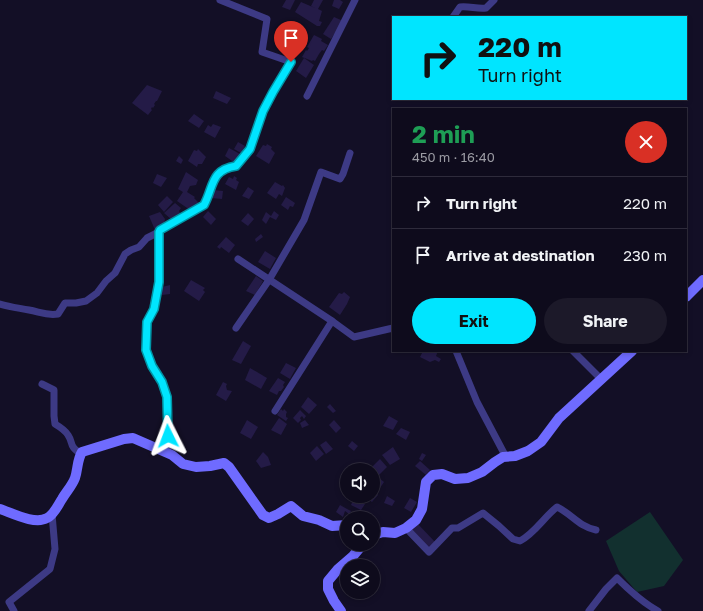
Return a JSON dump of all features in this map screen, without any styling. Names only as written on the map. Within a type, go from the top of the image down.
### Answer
[{"type":"street","points":[[0,304],[49,316],[58,314],[65,303],[86,301],[97,294],[115,273],[125,254],[139,247],[148,238],[160,230],[204,205],[211,184],[218,174],[225,168],[236,166],[250,149],[263,111],[291,62],[262,52],[267,18],[220,0]]},
{"type":"street","points":[[307,96],[355,0]]},
{"type":"street","points":[[454,16],[460,7],[466,6],[486,8],[494,0]]},
{"type":"street","points":[[236,328],[269,280],[304,220],[321,172],[340,179],[350,153]]},
{"type":"street","points":[[159,232],[159,282],[154,309],[147,322],[146,350],[152,366],[162,382],[167,397],[167,453]]},
{"type":"street","points":[[238,259],[354,337],[392,328]]},
{"type":"street","points":[[687,296],[703,280]]},
{"type":"street","points":[[275,412],[332,321]]},
{"type":"street","points":[[456,352],[477,402],[506,457]]},
{"type":"street","points":[[574,352],[601,379]]},
{"type":"street","points":[[380,532],[395,533],[406,528],[416,520],[422,509],[426,482],[433,475],[442,474],[455,479],[468,478],[482,472],[495,462],[506,457],[515,456],[528,451],[541,442],[559,418],[631,352]]},
{"type":"street","points":[[42,384],[54,390],[54,416],[56,424],[69,436],[74,450],[81,454]]},
{"type":"street","points":[[0,509],[27,519],[38,520],[48,518],[74,481],[82,452],[124,439],[133,438],[167,453],[183,464],[210,466],[224,463],[229,467],[263,515],[269,518],[291,506],[303,516],[332,526],[340,525]]},
{"type":"street","points":[[406,528],[429,552],[452,528],[458,528],[483,513],[513,539],[520,541],[526,538],[557,507],[564,510],[587,528],[596,530]]},
{"type":"street","points":[[14,611],[9,602],[50,569],[55,549],[52,514]]},
{"type":"street","points":[[341,611],[328,589],[328,581],[357,551]]},
{"type":"street","points":[[589,611],[617,578],[642,601],[658,611]]},
{"type":"green space","points":[[650,512],[683,560],[664,586],[637,592],[619,571],[606,541]]},
{"type":"building","points":[[286,0],[295,0],[290,10],[282,7]]},
{"type":"building","points":[[314,0],[323,0],[318,9],[322,11],[319,21],[322,22],[320,26],[317,26],[295,12],[301,2],[315,8],[311,6]]},
{"type":"building","points":[[334,0],[340,0],[343,2],[339,9],[332,6]]},
{"type":"building","points":[[334,17],[343,21],[331,39],[323,34]]},
{"type":"building","points":[[314,35],[322,39],[321,41],[328,45],[324,51],[322,50],[315,61],[312,61],[302,57],[309,48],[307,47]]},
{"type":"building","points":[[304,58],[314,65],[306,78],[296,71]]},
{"type":"building","points":[[147,85],[162,91],[148,115],[132,103]]},
{"type":"building","points":[[216,91],[231,98],[227,104],[213,98]]},
{"type":"building","points":[[194,114],[204,121],[199,128],[188,121]]},
{"type":"building","points":[[213,124],[221,127],[215,138],[204,132],[208,125],[211,127]]},
{"type":"building","points":[[238,142],[245,146],[241,153],[234,149]]},
{"type":"building","points":[[267,144],[272,147],[271,149],[275,153],[269,164],[256,156],[263,145],[266,146]]},
{"type":"building","points":[[229,148],[240,154],[235,163],[225,156]]},
{"type":"building","points":[[198,149],[206,157],[202,164],[198,164],[197,167],[188,161],[194,150],[197,151]]},
{"type":"building","points":[[179,156],[183,160],[181,164],[176,161]]},
{"type":"building","points":[[186,172],[198,180],[196,185],[190,186],[187,192],[195,197],[194,198],[199,203],[196,208],[193,206],[190,210],[177,201],[183,192],[178,189]]},
{"type":"building","points":[[157,174],[167,178],[161,187],[153,183]]},
{"type":"building","points":[[234,176],[239,182],[236,190],[225,184],[229,177],[233,179]]},
{"type":"building","points":[[275,182],[282,186],[283,185],[285,188],[282,196],[279,194],[276,199],[267,193]]},
{"type":"building","points":[[248,187],[254,191],[249,199],[242,196]]},
{"type":"building","points":[[213,190],[223,191],[222,199],[211,198]]},
{"type":"building","points":[[167,196],[173,202],[164,212],[158,205]]},
{"type":"building","points":[[286,197],[295,203],[293,207],[290,206],[288,210],[281,205]]},
{"type":"building","points":[[175,203],[181,208],[179,211],[180,213],[172,220],[164,213]]},
{"type":"building","points":[[208,211],[216,219],[211,225],[203,217]]},
{"type":"building","points":[[274,211],[279,215],[276,220],[270,217],[266,224],[262,220],[266,212],[271,216]]},
{"type":"building","points":[[160,212],[165,219],[164,224],[155,230],[149,216]]},
{"type":"building","points":[[248,213],[254,219],[248,226],[241,221]]},
{"type":"building","points":[[261,234],[263,237],[256,242],[255,239]]},
{"type":"building","points":[[226,237],[235,245],[229,253],[221,247],[220,249],[217,247]]},
{"type":"building","points":[[265,251],[276,258],[270,269],[258,262]]},
{"type":"building","points":[[256,276],[263,281],[255,295],[246,291]]},
{"type":"building","points":[[191,280],[205,288],[203,290],[205,292],[199,301],[184,291]]},
{"type":"building","points":[[170,285],[170,294],[162,295],[162,287]]},
{"type":"building","points":[[344,292],[350,297],[340,315],[329,307],[339,293],[342,294]]},
{"type":"building","points":[[243,341],[251,346],[241,364],[232,360]]},
{"type":"building","points":[[422,352],[438,352],[436,356],[441,359],[439,362],[435,360],[430,362],[420,357]]},
{"type":"building","points":[[286,363],[296,368],[290,379],[280,373]]},
{"type":"building","points":[[250,368],[267,378],[261,389],[245,380]]},
{"type":"building","points":[[278,378],[285,382],[283,385],[284,387],[277,395],[269,391]]},
{"type":"building","points":[[223,382],[227,384],[227,390],[232,391],[226,401],[216,395]]},
{"type":"building","points":[[308,397],[317,405],[309,414],[301,407]]},
{"type":"building","points":[[330,404],[336,411],[333,413],[327,407]]},
{"type":"building","points":[[281,409],[283,411],[284,409],[287,412],[286,417],[288,418],[286,421],[277,415]]},
{"type":"building","points":[[300,410],[306,416],[304,419],[302,416],[298,423],[293,418]]},
{"type":"building","points":[[389,416],[398,421],[393,430],[383,426]]},
{"type":"building","points":[[279,418],[287,424],[281,435],[271,430]]},
{"type":"building","points":[[247,420],[258,427],[251,439],[240,433]]},
{"type":"building","points":[[305,420],[309,425],[302,428],[300,423]]},
{"type":"building","points":[[334,420],[341,428],[336,433],[329,425]]},
{"type":"building","points":[[401,428],[410,432],[406,440],[396,434]]},
{"type":"building","points":[[326,441],[333,449],[326,454],[320,445]]},
{"type":"building","points":[[352,441],[358,446],[354,451],[348,446]]},
{"type":"building","points":[[317,446],[324,454],[316,461],[310,453]]},
{"type":"building","points":[[393,447],[400,459],[390,465],[382,455]]},
{"type":"building","points":[[263,452],[268,457],[271,465],[261,468],[256,461]]},
{"type":"building","points":[[422,453],[426,455],[422,461],[419,459]]},
{"type":"building","points":[[380,459],[387,467],[380,474],[380,463],[376,463]]},
{"type":"building","points":[[420,461],[430,470],[426,475],[415,466]]},
{"type":"building","points":[[380,479],[384,482],[380,488]]},
{"type":"building","points":[[387,496],[395,501],[392,506],[384,503]]},
{"type":"building","points":[[410,498],[417,502],[411,512],[404,508]]},
{"type":"building","points":[[352,503],[365,504],[361,510],[351,505]]},
{"type":"building","points":[[340,505],[351,511],[340,511],[340,515],[336,512]]},
{"type":"building","points":[[416,522],[436,543],[429,549],[408,529]]},
{"type":"route","points":[[168,436],[169,423],[167,397],[162,382],[152,366],[146,350],[147,322],[154,309],[159,282],[159,232],[160,230],[173,224],[204,205],[211,184],[218,174],[225,168],[236,166],[250,149],[263,111],[291,62]]}]
